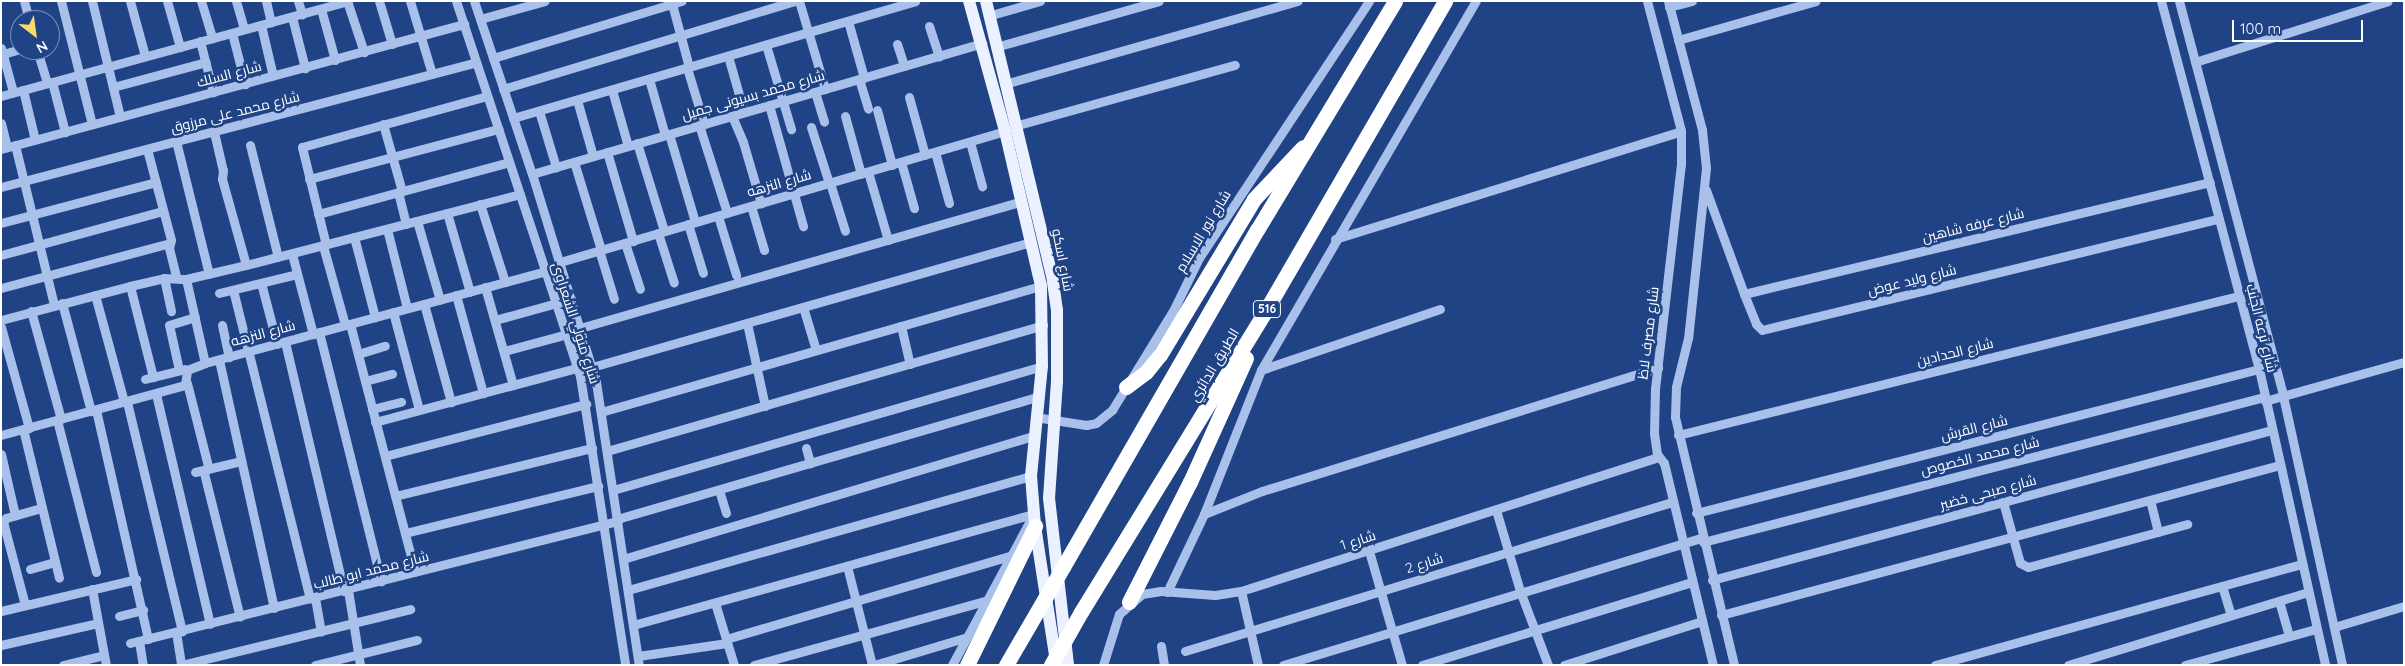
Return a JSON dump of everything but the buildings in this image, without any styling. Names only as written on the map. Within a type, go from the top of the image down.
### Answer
[{"type":"highway","points":[[1006,665],[1257,230],[1395,1]]},
{"type":"highway","name":"الطريق الدائري","points":[[1051,665],[1081,612],[1266,310],[1444,1]]},
{"type":"highway","points":[[1126,388],[1146,372],[1160,355],[1254,199],[1282,166],[1314,138]]},
{"type":"highway","points":[[1129,602],[1190,482],[1266,310]]},
{"type":"highway","points":[[967,665],[1034,520]]},
{"type":"main road","name":"شارع اسكو","points":[[969,1],[1005,132],[1041,286],[1044,324],[1042,366],[1033,436],[1031,476],[1034,520],[1056,665]]},
{"type":"main road","name":"شارع اسكو","points":[[986,1],[1018,125],[1052,275],[1057,310],[1058,346],[1054,422],[1048,482],[1068,665]]},
{"type":"street","points":[[61,1],[81,74],[92,124]]},
{"type":"street","points":[[92,1],[120,117]]},
{"type":"street","points":[[130,1],[145,56]]},
{"type":"street","points":[[167,1],[180,47]]},
{"type":"street","points":[[201,1],[212,38]]},
{"type":"street","points":[[236,1],[244,30]]},
{"type":"street","points":[[266,1],[271,22]]},
{"type":"street","points":[[298,1],[302,14]]},
{"type":"street","points":[[1,96],[321,9],[332,3],[347,1],[364,52]]},
{"type":"street","points":[[379,1],[392,44]]},
{"type":"street","points":[[410,1],[432,74]]},
{"type":"street","name":"شارع متولي الشعراوى","points":[[456,1],[578,368],[586,404],[625,665]]},
{"type":"street","name":"شارع متولي الشعراوى","points":[[474,1],[532,174],[592,367],[618,520],[638,661]]},
{"type":"street","points":[[480,19],[515,5],[544,1]]},
{"type":"street","points":[[493,58],[682,1]]},
{"type":"street","points":[[503,89],[794,1]]},
{"type":"street","points":[[799,1],[825,89]]},
{"type":"street","points":[[513,118],[915,1]]},
{"type":"street","points":[[991,15],[1040,1]]},
{"type":"street","points":[[999,46],[1159,1]]},
{"type":"street","points":[[1008,83],[1298,1]]},
{"type":"street","points":[[1168,592],[1204,514],[1262,370],[1335,239],[1476,1]]},
{"type":"street","name":"شارع مصرف لاظ","points":[[1647,1],[1653,33],[1680,116],[1681,131],[1681,164],[1653,411],[1658,457],[1664,463],[1691,582],[1702,621],[1710,664]]},
{"type":"street","points":[[1692,1],[1668,4],[1698,112],[1704,149],[1705,187],[1688,338],[1676,387],[1678,435],[1702,540],[1734,665]]},
{"type":"street","points":[[1678,40],[1816,1]]},
{"type":"street","name":"شارع ترعه الجنب","points":[[2161,1],[2259,369],[2302,562],[2322,664]]},
{"type":"street","name":"شارع ترعه الجنب","points":[[2179,1],[2283,396],[2342,665]]},
{"type":"street","points":[[2196,62],[2388,1]]},
{"type":"street","name":"شارع نور الاسلام","points":[[1035,417],[1054,422],[1086,425],[1096,423],[1112,410],[1173,311],[1199,258],[1368,2]]},
{"type":"street","points":[[672,4],[702,125],[727,213]]},
{"type":"street","points":[[321,9],[335,60]]},
{"type":"street","points":[[292,16],[305,68]]},
{"type":"street","points":[[848,21],[872,109],[914,208]]},
{"type":"street","name":"شارع السلك","points":[[8,147],[464,24]]},
{"type":"street","points":[[261,25],[273,76]]},
{"type":"street","points":[[930,26],[939,56]]},
{"type":"street","points":[[232,33],[245,84]]},
{"type":"street","points":[[200,41],[213,92]]},
{"type":"street","name":"شارع محمد بسيونى جميل","points":[[532,174],[982,43]]},
{"type":"street","points":[[897,44],[904,66]]},
{"type":"street","points":[[766,45],[792,129]]},
{"type":"street","points":[[2,51],[13,92]]},
{"type":"street","points":[[728,56],[744,112]]},
{"type":"street","points":[[41,60],[65,132]]},
{"type":"street","points":[[113,87],[206,62]]},
{"type":"street","name":"شارع محمد على مرزوق","points":[[1,187],[476,62]]},
{"type":"street","points":[[1018,125],[1235,65]]},
{"type":"street","points":[[649,79],[692,223],[703,273]]},
{"type":"street","points":[[2184,89],[2201,84]]},
{"type":"street","points":[[23,90],[35,140]]},
{"type":"street","points":[[612,90],[628,146]]},
{"type":"street","points":[[815,92],[824,122]]},
{"type":"street","points":[[415,572],[358,354],[347,325],[324,245],[302,150],[304,145],[487,96]]},
{"type":"street","points":[[909,97],[925,155]]},
{"type":"street","points":[[577,100],[593,156]]},
{"type":"street","points":[[769,105],[803,226]]},
{"type":"street","points":[[539,111],[556,167]]},
{"type":"street","points":[[1680,116],[1698,112]]},
{"type":"street","points":[[732,116],[743,142],[761,203]]},
{"type":"street","points":[[845,116],[888,240]]},
{"type":"street","points":[[1,122],[8,147],[24,181],[47,276],[94,411],[143,610],[139,641],[144,665]]},
{"type":"street","points":[[383,124],[406,224]]},
{"type":"street","points":[[811,127],[845,231]]},
{"type":"street","points":[[309,179],[498,129]]},
{"type":"street","points":[[1335,239],[1681,131]]},
{"type":"street","points":[[214,132],[223,170],[222,179],[246,265]]},
{"type":"street","name":"شارع النزهه","points":[[560,262],[1005,132]]},
{"type":"street","points":[[176,141],[209,274]]},
{"type":"street","points":[[970,142],[982,186]]},
{"type":"street","points":[[637,143],[674,283]]},
{"type":"street","points":[[250,145],[278,257]]},
{"type":"street","points":[[147,149],[163,211],[176,277]]},
{"type":"street","points":[[607,152],[640,289]]},
{"type":"street","points":[[935,152],[949,203]]},
{"type":"street","points":[[318,214],[509,162]]},
{"type":"street","points":[[574,162],[614,299]]},
{"type":"street","points":[[1,223],[156,182]]},
{"type":"street","name":"شارع عرفه شاهين","points":[[1744,294],[2210,182]]},
{"type":"street","name":"شارع وليد عوض","points":[[1705,187],[1744,294],[1756,324],[1762,330],[2219,219]]},
{"type":"street","points":[[1,320],[164,278],[186,278],[209,274],[292,254],[520,194]]},
{"type":"street","points":[[580,328],[1022,201]]},
{"type":"street","points":[[480,204],[505,282]]},
{"type":"street","points":[[751,206],[764,250]]},
{"type":"street","points":[[1,255],[163,211]]},
{"type":"street","points":[[447,213],[470,292]]},
{"type":"street","points":[[718,216],[736,275]]},
{"type":"street","points":[[417,221],[440,300]]},
{"type":"street","points":[[387,229],[407,308]]},
{"type":"street","points":[[354,237],[375,317]]},
{"type":"street","points":[[592,367],[1032,242]]},
{"type":"street","points":[[1,288],[170,243]]},
{"type":"street","points":[[292,254],[316,333],[381,581]]},
{"type":"street","name":"شارع النزهه","points":[[130,286],[149,378],[545,271]]},
{"type":"street","points":[[219,293],[297,274]]},
{"type":"street","points":[[164,278],[172,311]]},
{"type":"street","points":[[186,278],[205,363]]},
{"type":"street","points":[[262,283],[281,343],[346,590],[360,665]]},
{"type":"street","points":[[601,412],[1041,286]]},
{"type":"street","points":[[485,287],[513,385]]},
{"type":"street","points":[[233,290],[321,630]]},
{"type":"street","points":[[95,295],[126,402],[179,631],[181,665],[410,609]]},
{"type":"street","points":[[456,295],[483,393]]},
{"type":"street","name":"شارع الحدادين","points":[[1678,435],[2239,296]]},
{"type":"street","points":[[495,320],[571,299]]},
{"type":"street","points":[[424,304],[451,402]]},
{"type":"street","points":[[803,307],[816,350]]},
{"type":"street","points":[[1262,370],[1440,309]]},
{"type":"street","points":[[31,311],[96,572]]},
{"type":"street","points":[[393,312],[419,410]]},
{"type":"street","points":[[195,318],[169,325],[187,383],[207,469],[204,473],[240,617]]},
{"type":"street","points":[[747,323],[765,406]]},
{"type":"street","points":[[607,451],[1044,324]]},
{"type":"street","points":[[222,325],[229,357]]},
{"type":"street","points":[[901,326],[910,364]]},
{"type":"street","points":[[1,327],[26,428],[58,578]]},
{"type":"street","points":[[504,351],[567,334]]},
{"type":"street","points":[[358,354],[385,346]]},
{"type":"street","points":[[219,360],[274,608]]},
{"type":"street","name":"شارع محمد الخصوص","points":[[1282,665],[1682,543],[1702,540],[2283,396],[2404,362]]},
{"type":"street","points":[[613,490],[1042,366]]},
{"type":"street","points":[[376,422],[578,368]]},
{"type":"street","points":[[1204,514],[1262,491],[1658,368]]},
{"type":"street","name":"شارع القرش","points":[[1696,513],[2259,369]]},
{"type":"street","points":[[365,382],[392,374]]},
{"type":"street","points":[[1,435],[156,394],[187,383]]},
{"type":"street","points":[[156,394],[210,624]]},
{"type":"street","name":"شارع محمد ابو طالب","points":[[139,641],[604,524],[1038,398]]},
{"type":"street","points":[[372,409],[401,402]]},
{"type":"street","points":[[385,456],[586,404]]},
{"type":"street","name":"شارع صبحى خضير","points":[[1712,580],[2272,430]]},
{"type":"street","points":[[623,559],[1033,436]]},
{"type":"street","points":[[395,496],[592,448]]},
{"type":"street","points":[[806,448],[810,463]]},
{"type":"street","points":[[1,454],[15,515]]},
{"type":"street","name":"شارع 1","points":[[1129,602],[1148,592],[1215,595],[1241,592],[1658,457]]},
{"type":"street","points":[[195,472],[242,461]]},
{"type":"street","points":[[1721,615],[2280,465]]},
{"type":"street","points":[[628,590],[1031,476]]},
{"type":"street","points":[[405,533],[598,486]]},
{"type":"street","points":[[719,490],[726,513]]},
{"type":"street","points":[[2150,500],[2158,532]]},
{"type":"street","name":"شارع 2","points":[[1185,651],[1672,502]]},
{"type":"street","points":[[2003,502],[2020,563],[2028,567],[2187,524]]},
{"type":"street","points":[[25,605],[3,522],[15,515],[42,508]]},
{"type":"street","points":[[1496,510],[1520,591],[1548,665]]},
{"type":"street","points":[[952,665],[984,601],[1010,556],[1034,520]]},
{"type":"street","points":[[633,626],[847,566],[1034,520]]},
{"type":"street","points":[[1369,551],[1402,665]]},
{"type":"street","points":[[638,661],[726,641],[856,600],[1010,556]]},
{"type":"street","points":[[30,569],[55,562]]},
{"type":"street","points":[[1935,665],[2302,562]]},
{"type":"street","points":[[847,566],[873,665],[964,638]]},
{"type":"street","points":[[1,611],[136,579]]},
{"type":"street","points":[[1422,665],[1691,582]]},
{"type":"street","points":[[2222,586],[2231,615]]},
{"type":"street","points":[[92,589],[106,665]]},
{"type":"street","points":[[1241,592],[1258,665]]},
{"type":"street","points":[[2068,665],[2308,592]]},
{"type":"street","points":[[2279,600],[2289,636]]},
{"type":"street","points":[[754,665],[984,601]]},
{"type":"street","points":[[1103,665],[1119,614],[1129,602]]},
{"type":"street","points":[[715,603],[734,665]]},
{"type":"street","points":[[2334,627],[2404,606]]},
{"type":"street","points":[[119,616],[143,610]]},
{"type":"street","points":[[1564,665],[1702,621]]},
{"type":"street","points":[[1,645],[98,622]]},
{"type":"street","points":[[2186,665],[2316,629]]},
{"type":"street","points":[[315,665],[416,640]]},
{"type":"street","points":[[1161,646],[1164,665]]},
{"type":"street","points":[[63,665],[104,655]]}]
